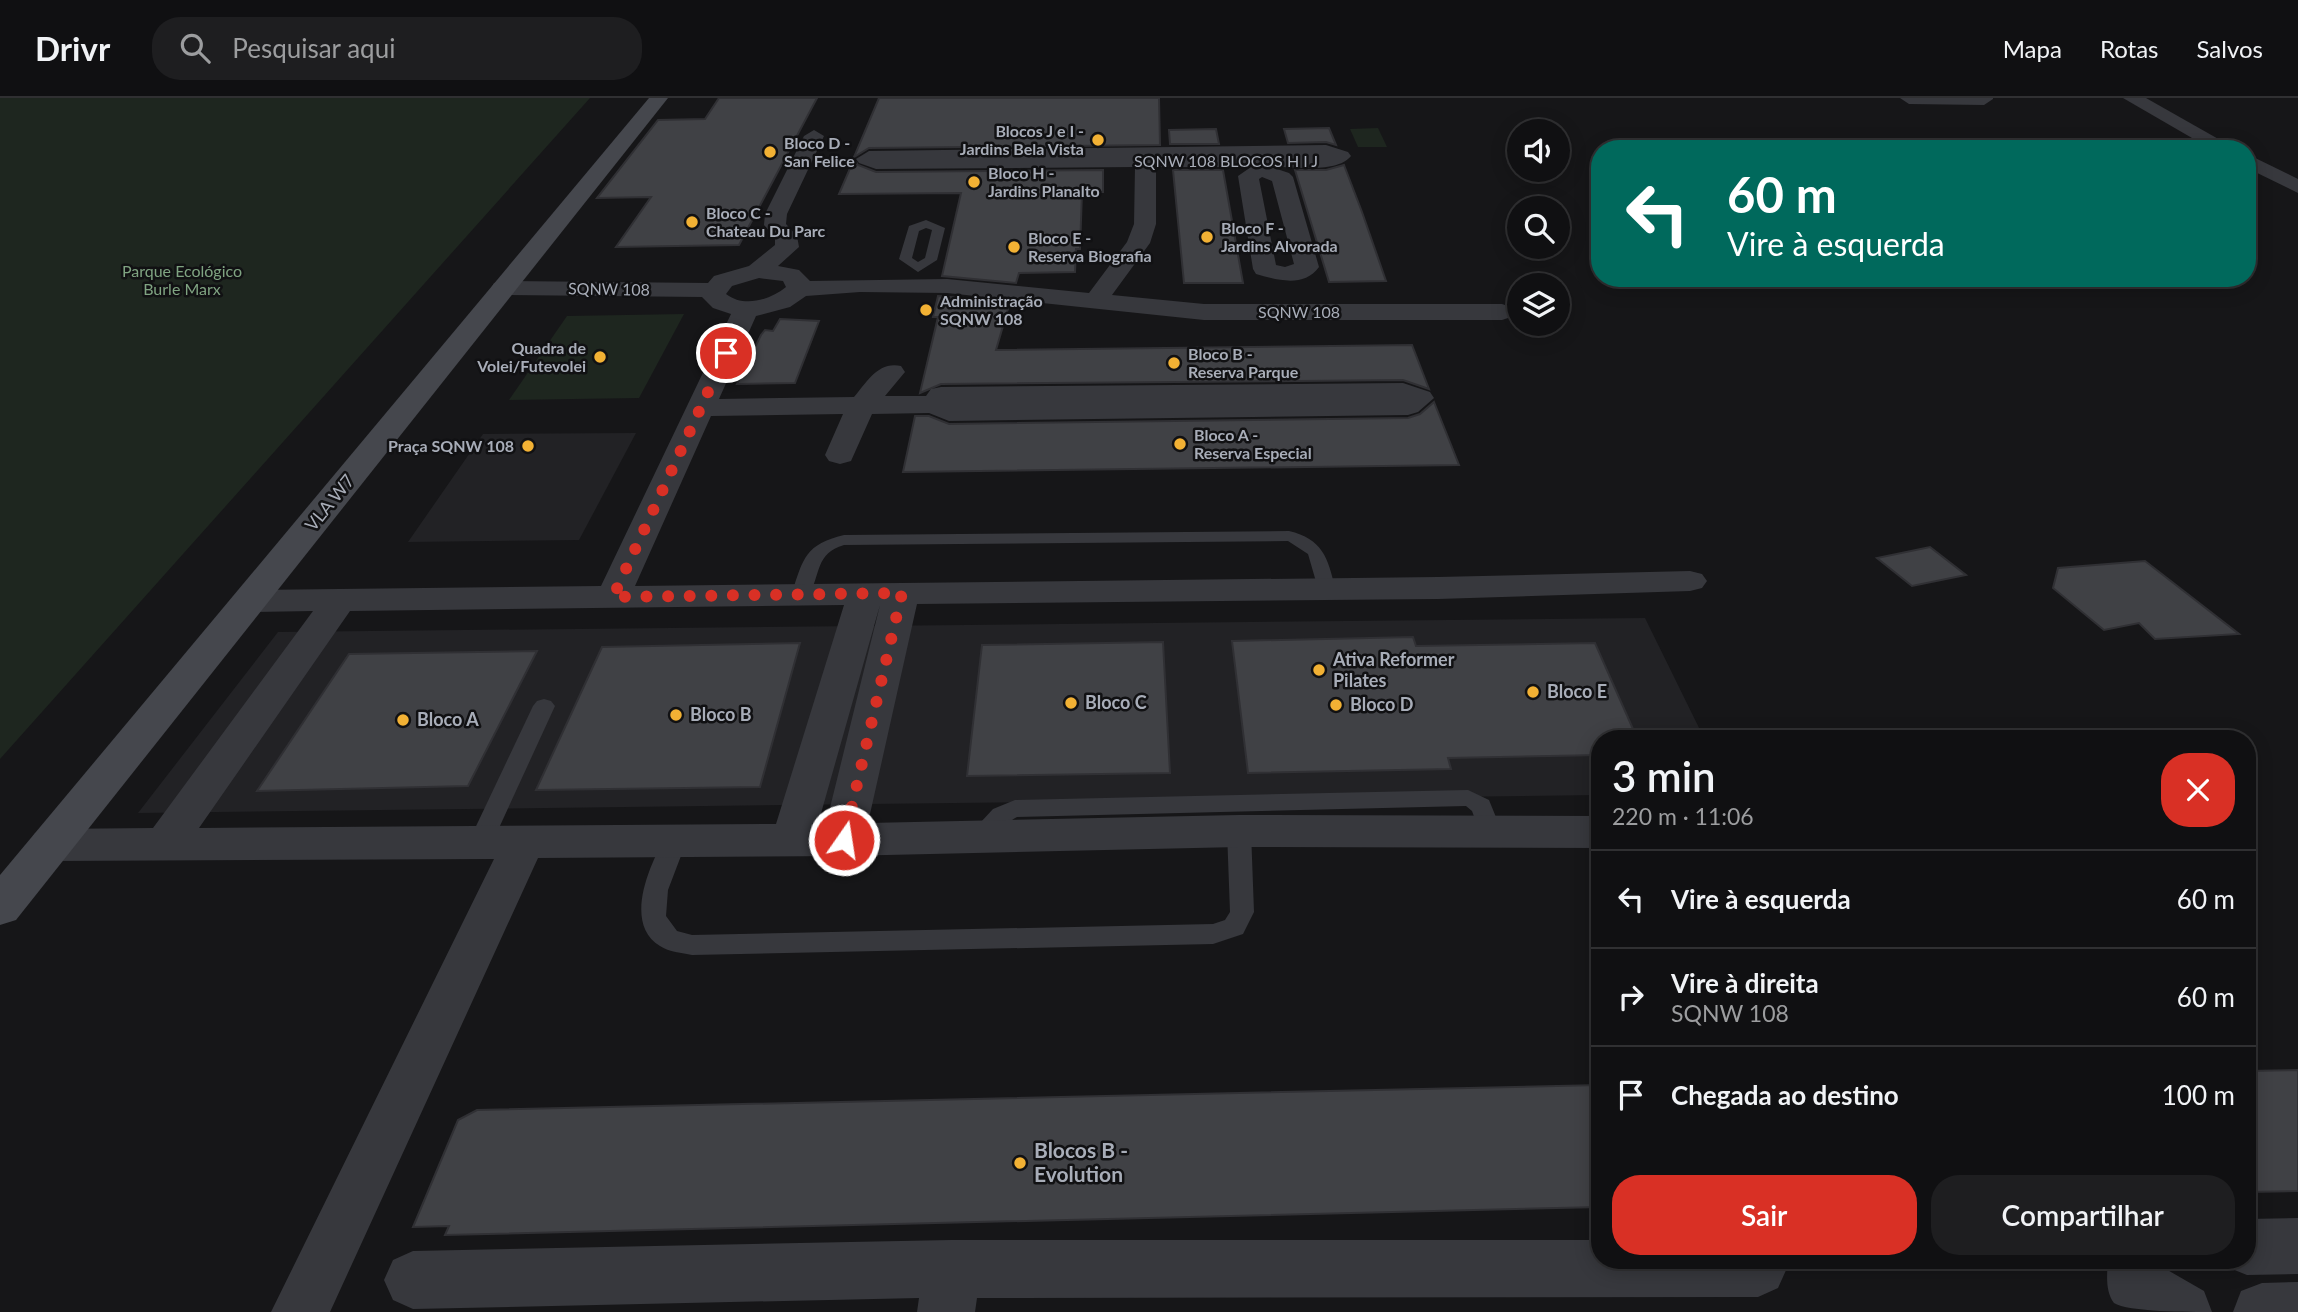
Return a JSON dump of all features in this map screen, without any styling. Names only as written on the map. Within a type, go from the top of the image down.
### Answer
[{"type":"main road","name":"VLA W7","points":[[0,907],[252,601],[659,98]]},
{"type":"street","points":[[1909,98],[1984,99]]},
{"type":"street","points":[[2132,98],[2209,140]]},
{"type":"street","points":[[758,271],[787,247],[786,236],[775,225],[776,214],[814,136]]},
{"type":"street","name":"SQNW 108 BLOCOS H I J","points":[[1146,157],[876,155],[866,159],[876,163],[1146,157],[1326,151],[1341,156],[1328,160],[1146,157]]},
{"type":"street","points":[[1096,300],[1138,243],[1145,223],[1146,157]]},
{"type":"street","points":[[2256,165],[2298,187]]},
{"type":"street","points":[[758,271],[790,275],[798,281],[799,289],[778,303],[747,308],[718,302],[714,296],[714,290],[730,278],[758,271]]},
{"type":"street","points":[[1284,312],[1292,299],[1287,275]]},
{"type":"street","name":"SQNW 108","points":[[799,289],[918,277],[1177,310],[1502,312]]},
{"type":"street","name":"SQNW 108","points":[[503,288],[714,290]]},
{"type":"street","points":[[613,597],[747,308]]},
{"type":"street","points":[[840,455],[860,407],[891,372]]},
{"type":"street","points":[[701,408],[934,404],[949,412],[1408,406],[1420,398],[1403,391],[941,395],[934,404]]},
{"type":"street","points":[[252,601],[1519,587],[1690,581]]},
{"type":"street","points":[[793,838],[884,594]]},
{"type":"street","points":[[844,840],[884,594]]},
{"type":"street","points":[[166,842],[338,602]]},
{"type":"street","points":[[50,845],[793,838],[844,840],[979,837],[1217,822],[1490,832],[1591,832]]},
{"type":"street","points":[[300,1312],[503,841]]},
{"type":"street","points":[[2256,1247],[2298,1246]]},
{"type":"street","points":[[413,1280],[948,1290],[1721,1269]]},
{"type":"street","points":[[2136,1269],[2135,1283],[2183,1312]]},
{"type":"street","points":[[2262,1312],[2298,1311]]},
{"type":"lane","points":[[801,593],[814,552],[827,543],[1289,536],[1306,540],[1315,547],[1326,588]]},
{"type":"lane","points":[[503,841],[544,706]]},
{"type":"lane","points":[[675,840],[653,904],[655,923],[666,938],[692,945],[1213,934],[1234,927],[1242,912],[1217,822]]},
{"type":"shaded area","points":[[636,433],[579,540],[408,542],[483,434]]},
{"type":"shaded area","points":[[1645,618],[1700,730],[1591,730],[1591,795],[138,813],[278,632]]},
{"type":"green space","name":"Parque Ecológico Burle Marx","points":[[0,98],[590,98],[0,759]]},
{"type":"green space","points":[[1378,128],[1387,147],[1358,147],[1350,129]]},
{"type":"green space","name":"Quadra de Volei/Futevolei","points":[[684,314],[639,398],[509,400],[567,316]]},
{"type":"building","points":[[719,98],[817,98],[739,245],[616,247],[651,197],[597,198],[658,120],[705,119]]},
{"type":"building","points":[[879,98],[1159,98],[1160,145],[869,148],[854,157]]},
{"type":"building","points":[[1329,128],[1336,145],[1326,142],[1288,143],[1284,129]]},
{"type":"building","points":[[1216,129],[1219,144],[1170,144],[1169,130]]},
{"type":"building","points":[[854,159],[858,165],[876,172],[1103,170],[1103,192],[1082,192],[1080,249],[1076,249],[1075,272],[1019,273],[1016,283],[942,276],[961,193],[839,194]]},
{"type":"building","points":[[1344,165],[1386,281],[1329,282],[1295,170],[1326,170]]},
{"type":"building","name":"Bloco F - Jardins Alvorada","points":[[1173,170],[1223,170],[1243,283],[1184,283]]},
{"type":"building","name":"Bloco B - Reserva Parque","points":[[938,296],[1010,302],[996,350],[1412,345],[1429,389],[1403,380],[941,384],[920,393],[938,317],[933,317]]},
{"type":"building","points":[[780,319],[819,321],[795,383],[737,384],[761,335],[765,330],[773,331]]},
{"type":"building","name":"Bloco A - Reserva Especial","points":[[1434,402],[1459,465],[903,472],[915,416],[929,416],[949,424],[1408,418],[1420,414]]},
{"type":"building","points":[[1930,547],[1966,575],[1912,586],[1877,558]]},
{"type":"building","points":[[2145,561],[2239,634],[2155,639],[2139,623],[2104,630],[2053,588],[2058,568]]},
{"type":"building","points":[[1413,637],[1416,646],[1595,643],[1633,730],[1591,730],[1591,755],[1448,758],[1451,769],[1248,773],[1232,641]]},
{"type":"building","name":"Bloco C","points":[[1163,642],[1170,773],[967,776],[982,645]]},
{"type":"building","name":"Bloco B","points":[[800,643],[760,787],[536,790],[602,647]]},
{"type":"building","name":"Bloco A","points":[[537,651],[468,786],[257,791],[349,654]]},
{"type":"building","points":[[2298,1070],[2298,1191],[2256,1192],[2256,1071]]},
{"type":"building","name":"Blocos B - Evolution","points":[[1591,1085],[1591,1207],[445,1235],[449,1226],[413,1227],[458,1120],[477,1110]]},
{"type":"place","name":"Blocos J e I - Jardins Bela Vista","points":[[1098,140]]},
{"type":"place","name":"Bloco D - San Felice","points":[[770,152]]},
{"type":"place","name":"Bloco H - Jardins Planalto","points":[[974,182]]},
{"type":"place","name":"Bloco C - Chateau Du Parc","points":[[692,222]]},
{"type":"place","name":"Bloco F - Jardins Alvorada","points":[[1207,237]]},
{"type":"place","name":"Bloco E - Reserva Biografia","points":[[1014,247]]},
{"type":"place","name":"Administração SQNW 108","points":[[926,310]]},
{"type":"place","name":"Quadra de Volei/Futevolei","points":[[600,357]]},
{"type":"place","name":"Bloco B - Reserva Parque","points":[[1174,363]]},
{"type":"place","name":"Bloco A - Reserva Especial","points":[[1180,444]]},
{"type":"place","name":"Praça SQNW 108","points":[[528,446]]},
{"type":"place","name":"Ativa Reformer Pilates","points":[[1319,670]]},
{"type":"place","name":"Bloco E","points":[[1533,692]]},
{"type":"place","name":"Bloco C","points":[[1071,703]]},
{"type":"place","name":"Bloco D","points":[[1336,705]]},
{"type":"place","name":"Bloco B","points":[[676,715]]},
{"type":"place","name":"Bloco A","points":[[403,720]]},
{"type":"place","name":"Blocos B - Evolution","points":[[1020,1163]]},
{"type":"route","points":[[726,353],[613,597],[902,593],[844,840]]}]
